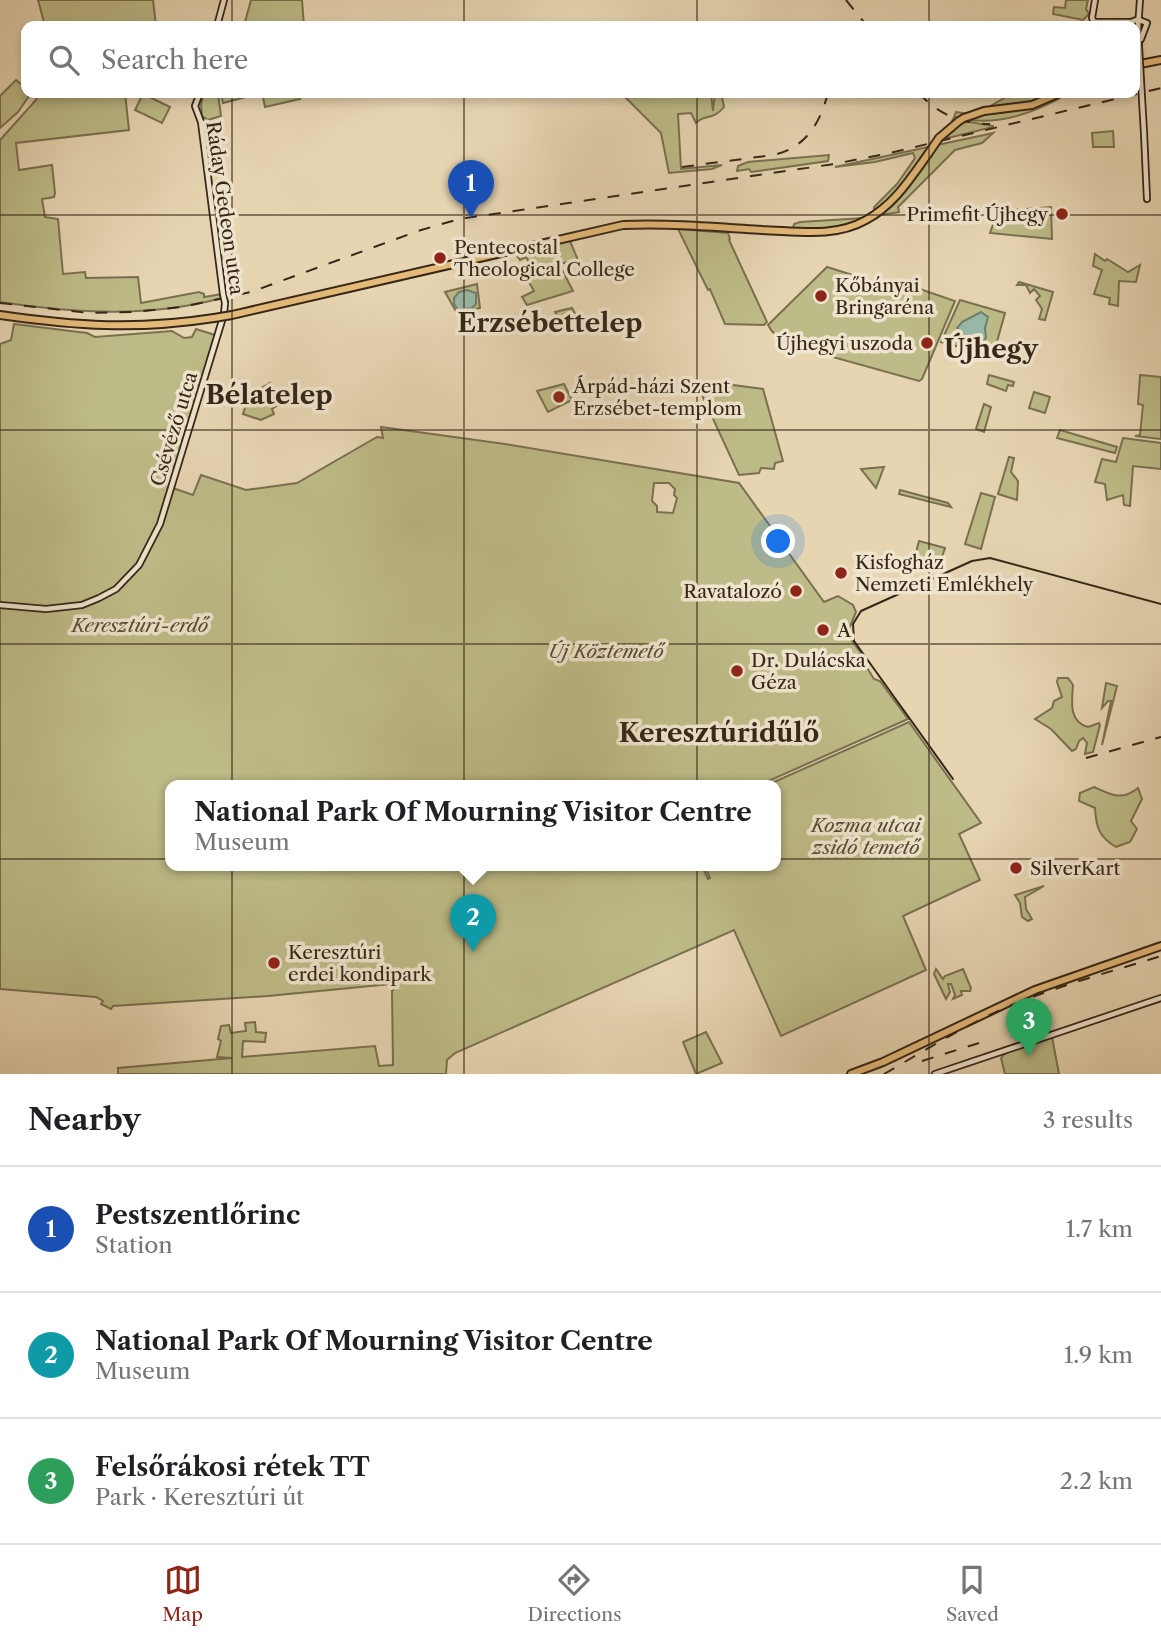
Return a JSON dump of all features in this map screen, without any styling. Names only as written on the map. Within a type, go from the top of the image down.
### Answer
[{"type":"main road","points":[[218,21],[224,0]]},
{"type":"main road","points":[[1094,21],[1096,0]]},
{"type":"main road","points":[[1139,19],[1140,0]]},
{"type":"main road","points":[[1134,21],[1139,19],[1147,23],[1140,42]]},
{"type":"main road","points":[[1140,64],[1161,60]]},
{"type":"main road","points":[[1140,72],[1147,199]]},
{"type":"main road","points":[[198,98],[200,118]]},
{"type":"main road","name":"Ráday Gedeon utca","points":[[198,98],[223,294],[228,314]]},
{"type":"main road","points":[[0,315],[68,324],[156,326],[214,318],[623,225],[657,224],[818,232],[840,229],[876,214],[900,192],[947,130],[974,114],[1032,105],[1048,98]]},
{"type":"main road","name":"Csévéző utca","points":[[0,605],[51,609],[71,607],[94,601],[125,581],[148,551],[160,524],[228,314]]},
{"type":"main road","points":[[854,1073],[883,1062],[1043,986],[1161,946]]},
{"type":"main road","points":[[935,1074],[1161,998]]},
{"type":"green space","points":[[38,0],[153,0],[155,21],[44,21]]},
{"type":"green space","points":[[251,0],[302,0],[304,21],[245,21]]},
{"type":"green space","points":[[1066,0],[1088,0],[1086,9],[1089,14],[1083,20],[1053,14],[1054,7],[1065,8]]},
{"type":"green space","points":[[16,80],[21,84],[21,98],[28,98],[18,112],[0,128],[0,96]]},
{"type":"green space","points":[[126,98],[129,130],[16,143],[19,170],[52,165],[54,197],[42,199],[45,217],[58,219],[63,274],[85,272],[86,278],[138,277],[141,303],[199,292],[204,294],[204,297],[222,294],[222,298],[167,309],[111,312],[0,302],[0,140],[36,100]]},
{"type":"green space","points":[[141,98],[151,98],[170,107],[162,123],[135,110]]},
{"type":"green space","points":[[203,98],[219,98],[221,116],[208,120],[202,116]]},
{"type":"green space","points":[[222,98],[242,98],[223,103]]},
{"type":"green space","points":[[263,98],[300,99],[265,107]]},
{"type":"green space","points":[[626,98],[712,98],[713,111],[714,98],[722,98],[724,107],[720,111],[696,123],[691,113],[678,114],[681,169],[722,165],[712,169],[669,173],[661,133]]},
{"type":"green space","points":[[1004,98],[1040,98],[1034,103],[987,108]]},
{"type":"green space","points":[[1059,98],[1028,113],[999,120],[954,117],[956,112],[997,113]]},
{"type":"green space","points":[[953,119],[993,127],[948,138],[947,132]]},
{"type":"green space","points":[[1113,131],[1114,147],[1093,147],[1092,133]]},
{"type":"green space","points":[[993,133],[982,143],[955,150],[898,207],[899,212],[875,216],[874,207],[897,184],[915,158],[913,153],[875,162],[835,167]]},
{"type":"green space","points":[[829,155],[828,161],[751,172],[749,169],[737,171],[738,166],[748,162]]},
{"type":"green space","points":[[1051,207],[1052,239],[990,233],[998,211]]},
{"type":"green space","points":[[864,218],[829,228],[793,228],[794,224],[800,222]]},
{"type":"green space","points":[[678,229],[728,233],[767,322],[764,325],[725,324]]},
{"type":"green space","points":[[570,241],[578,260],[559,264],[573,291],[527,305],[522,297],[534,291],[527,279],[535,275],[526,257],[520,260],[515,253]]},
{"type":"green space","points":[[1095,254],[1128,272],[1140,265],[1136,282],[1119,281],[1118,306],[1109,304],[1110,298],[1094,294],[1102,270],[1093,266]]},
{"type":"green space","points":[[827,267],[897,289],[920,289],[955,301],[922,379],[919,381],[794,346],[773,332],[768,325]]},
{"type":"green space","points":[[1019,282],[1053,292],[1045,320],[1039,319],[1042,309],[1036,300],[1040,296],[1034,289],[1030,293],[1026,285],[1017,285]]},
{"type":"green space","points":[[477,284],[480,308],[457,313],[445,292]]},
{"type":"green space","points":[[960,300],[1005,313],[993,356],[941,342]]},
{"type":"green space","points":[[572,308],[583,328],[566,332],[555,312]]},
{"type":"green space","points":[[14,324],[87,333],[95,337],[172,331],[184,338],[192,337],[196,329],[215,335],[170,487],[193,495],[201,475],[246,490],[297,483],[377,437],[383,438],[381,427],[505,444],[739,483],[778,537],[777,540],[824,602],[838,596],[853,605],[856,612],[847,634],[861,653],[859,655],[874,679],[880,681],[908,719],[771,780],[165,780],[165,871],[704,871],[708,879],[710,878],[707,871],[781,871],[781,780],[778,780],[909,722],[981,823],[959,834],[980,880],[903,916],[926,970],[781,1036],[734,930],[455,1053],[447,1060],[446,1074],[118,1074],[118,1068],[232,1058],[217,1057],[221,1026],[229,1025],[231,1033],[246,1031],[245,1023],[255,1022],[256,1032],[266,1033],[265,1042],[243,1041],[242,1057],[375,1046],[379,1066],[393,1065],[392,991],[396,988],[391,984],[268,996],[113,1006],[111,1009],[101,1004],[103,1001],[96,997],[0,989],[0,344],[11,340]],"holes":[[[654,483],[669,483],[675,489],[674,495],[677,498],[673,513],[657,512],[657,506],[652,501]]]},
{"type":"green space","points":[[989,375],[1014,382],[1013,386],[1008,385],[1006,391],[987,384]]},
{"type":"green space","points":[[1140,375],[1161,377],[1161,439],[1135,436],[1140,435],[1143,405],[1138,404]]},
{"type":"green space","points":[[710,382],[763,389],[783,461],[775,463],[774,469],[761,468],[759,473],[739,475],[701,393]]},
{"type":"green space","points":[[270,383],[281,403],[272,409],[274,414],[261,420],[243,414],[249,395]]},
{"type":"green space","points":[[564,384],[572,400],[548,412],[537,391]]},
{"type":"green space","points":[[1034,392],[1050,397],[1045,413],[1029,408]]},
{"type":"green space","points":[[984,404],[991,407],[984,432],[976,429]]},
{"type":"green space","points":[[1060,430],[1117,447],[1115,453],[1057,438]]},
{"type":"green space","points":[[1123,438],[1161,443],[1161,469],[1133,466],[1130,506],[1124,505],[1123,495],[1107,500],[1105,484],[1095,482],[1102,459],[1116,462]]},
{"type":"green space","points":[[1009,457],[1014,458],[1011,472],[1018,481],[1017,500],[998,494]]},
{"type":"green space","points":[[884,467],[876,488],[861,469]]},
{"type":"green space","points":[[900,490],[948,503],[951,507],[899,494]]},
{"type":"green space","points":[[981,493],[995,497],[981,549],[965,544]]},
{"type":"green space","points":[[919,541],[945,548],[940,563],[915,556]]},
{"type":"green space","points":[[1058,678],[1068,678],[1073,685],[1073,710],[1077,720],[1088,727],[1099,723],[1100,725],[1093,752],[1085,754],[1087,743],[1083,738],[1072,751],[1051,729],[1035,719],[1052,708],[1054,701],[1062,697]]},
{"type":"green space","points":[[1106,683],[1117,686],[1102,745],[1111,701],[1102,708]]},
{"type":"green space","points":[[1094,787],[1122,796],[1138,788],[1142,799],[1131,821],[1137,829],[1130,842],[1116,847],[1110,843],[1100,831],[1095,808],[1079,801],[1080,793]]},
{"type":"green space","points":[[1044,886],[1025,897],[1026,909],[1032,919],[1028,921],[1022,917],[1020,903],[1015,895]]},
{"type":"green space","points":[[936,969],[943,979],[963,969],[970,991],[961,991],[962,995],[953,999],[955,995],[951,984],[948,984],[950,992],[946,999],[934,974]]},
{"type":"green space","points":[[706,1032],[722,1063],[696,1074],[683,1042]]},
{"type":"green space","points":[[1052,1037],[1059,1074],[1005,1074],[1001,1058],[1008,1050]]},
{"type":"shaded area","points":[[467,290],[476,293],[476,304],[472,308],[458,310],[454,298],[459,292]]},
{"type":"shaded area","points":[[981,312],[988,317],[986,338],[983,341],[964,335],[957,328],[962,322]]},
{"type":"tram line","points":[[953,779],[854,641],[853,624],[861,611],[972,561],[990,558],[1161,604]]},
{"type":"railway","points":[[846,0],[863,21]]},
{"type":"railway","points":[[1140,93],[1161,88]]},
{"type":"railway","points":[[682,167],[785,152],[810,133],[826,98]]},
{"type":"railway","points":[[924,98],[942,112],[960,120],[990,124]]},
{"type":"railway","points":[[0,303],[89,313],[182,307],[251,292],[418,231],[459,219],[834,164],[1119,98]]},
{"type":"railway","points":[[1086,758],[1161,737]]},
{"type":"railway","points":[[884,1074],[960,1030],[1007,1007],[1161,956]]},
{"type":"railway","points":[[922,1061],[979,1043]]},
{"type":"place","name":"Primefit Újhegy","points":[[1062,214]]},
{"type":"place","name":"Pestszentlőrinc","points":[[471,218]]},
{"type":"place","name":"Pentecostal Theological College","points":[[440,258]]},
{"type":"place","name":"Kőbányai Bringaréna","points":[[821,296]]},
{"type":"place","name":"Újhegyi uszoda","points":[[927,343]]},
{"type":"place","name":"Árpád-házi Szent Erzsébet-templom","points":[[559,397]]},
{"type":"place","name":"Kisfogház Nemzeti Emlékhely","points":[[841,573]]},
{"type":"place","name":"Ravatalozó","points":[[796,591]]},
{"type":"place","name":"A","points":[[823,630]]},
{"type":"place","name":"Dr. Dulácska Géza","points":[[737,671]]},
{"type":"place","name":"SilverKart","points":[[1016,868]]},
{"type":"place","name":"National Park Of Mourning Visitor Centre","points":[[473,952]]},
{"type":"place","name":"Keresztúri erdei kondipark","points":[[274,963]]},
{"type":"place","name":"Felsőrákosi rétek TT","points":[[1029,1056]]},
{"type":"district","name":"Erzsébettelep","points":[[550,323]]},
{"type":"district","name":"Újhegy","points":[[991,349]]},
{"type":"district","name":"Bélatelep","points":[[269,395]]},
{"type":"district","name":"Keresztúridűlő","points":[[719,733]]},
{"type":"park label","name":"Keresztúri-erdő","points":[[140,625]]},
{"type":"park label","name":"Új Köztemető","points":[[606,651]]},
{"type":"park label","name":"Kozma utcai zsidó temető","points":[[866,836]]}]
